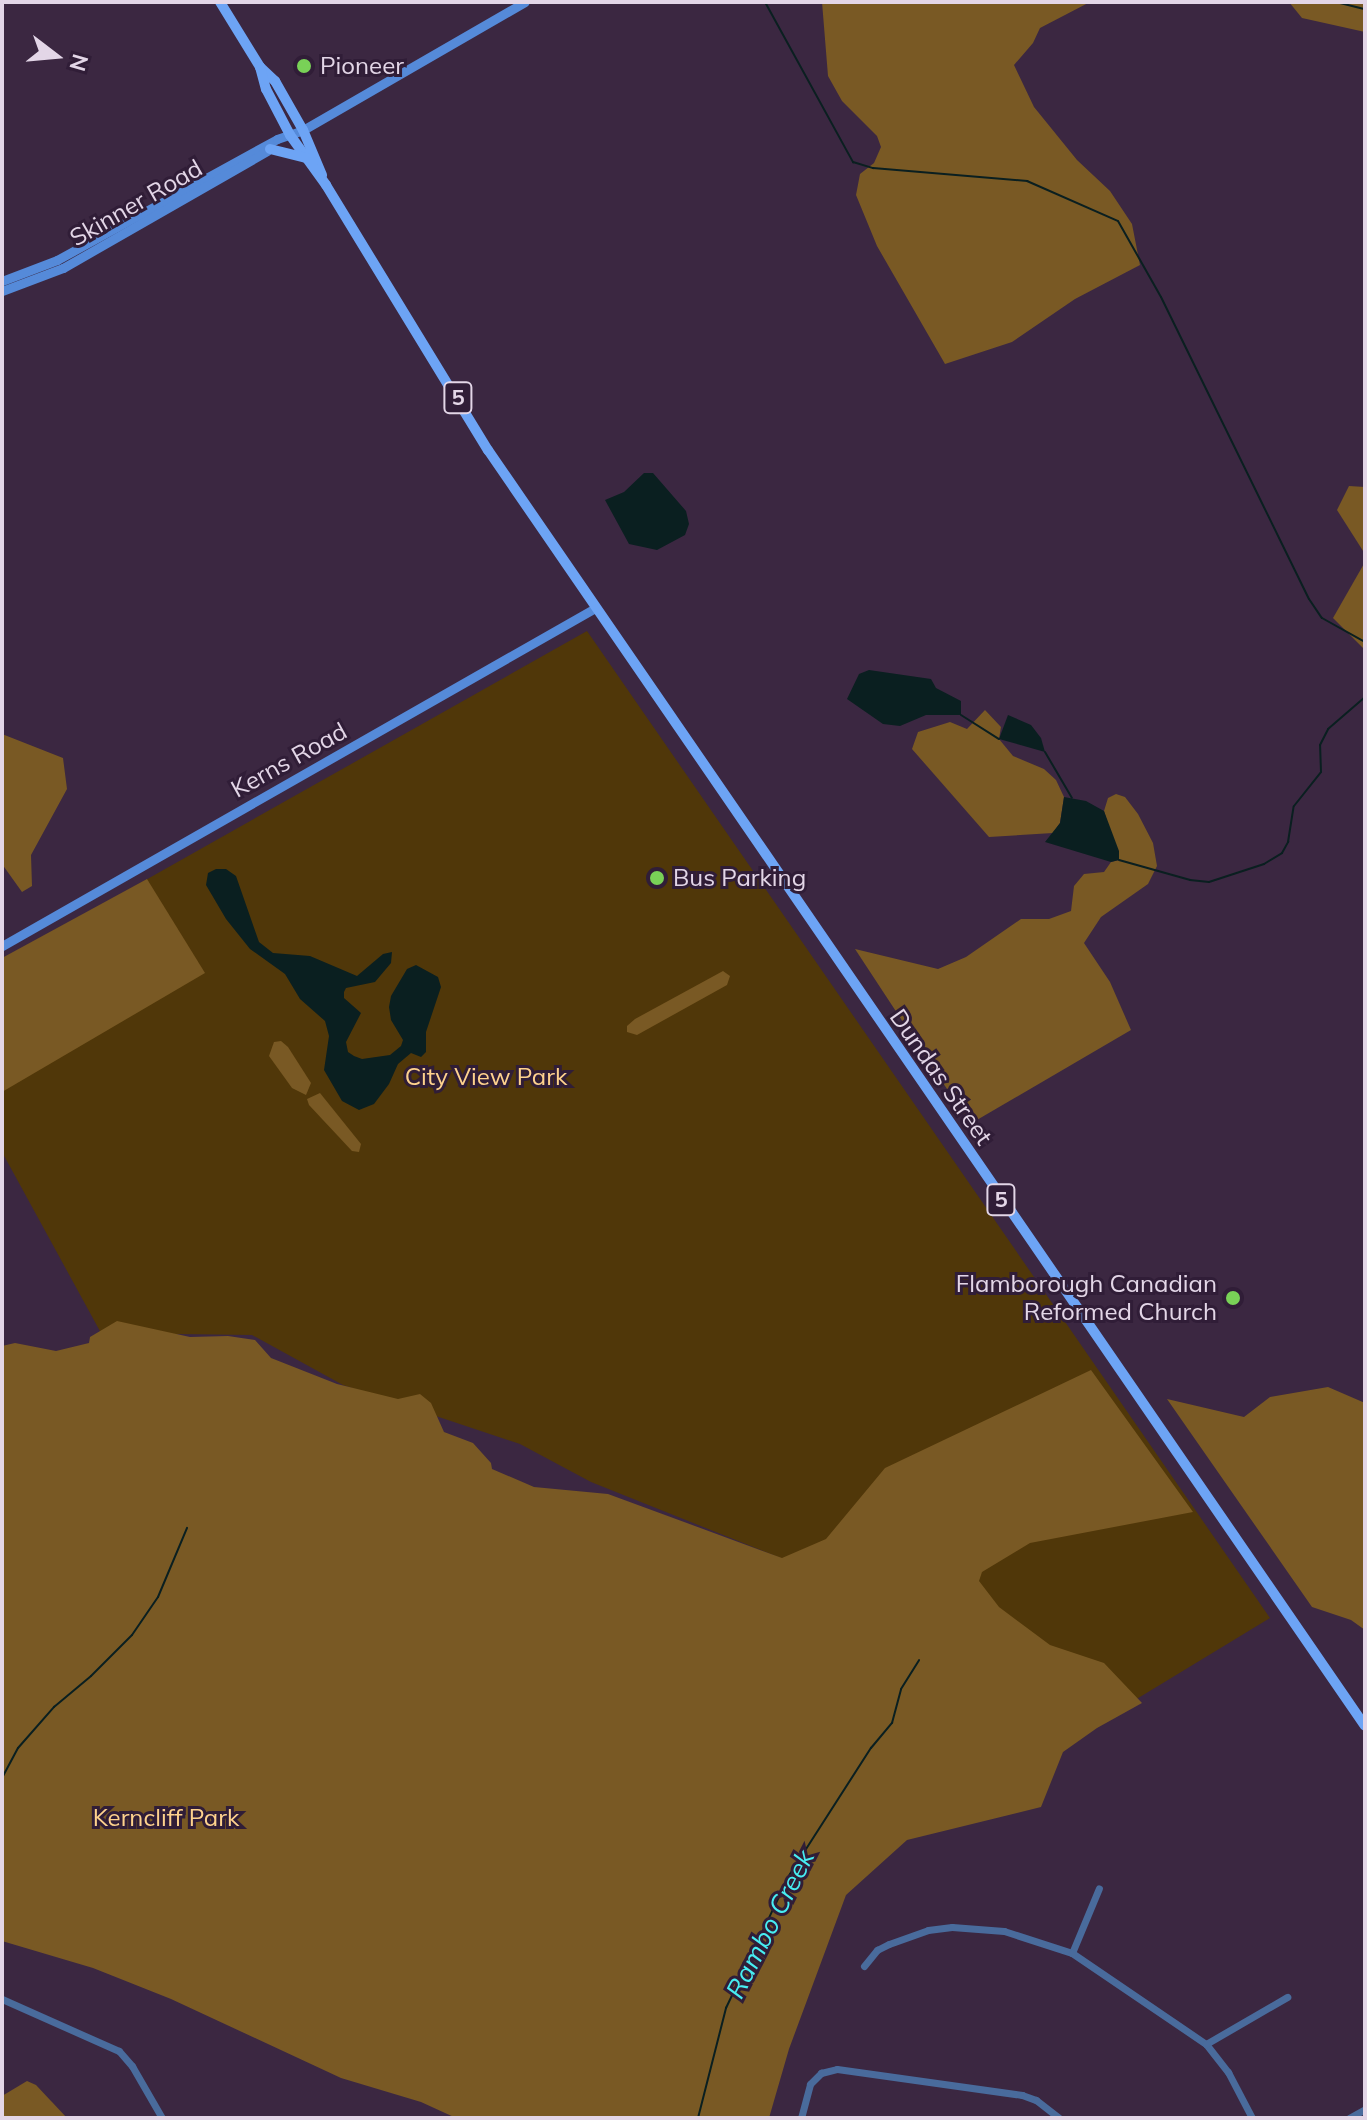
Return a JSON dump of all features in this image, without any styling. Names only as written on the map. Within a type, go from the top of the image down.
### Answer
[{"type":"main road","name":"5","points":[[220,2],[260,67],[266,89],[287,136],[326,185],[488,450],[595,608]]},
{"type":"main road","points":[[260,67],[275,81],[303,130],[326,185]]},
{"type":"main road","points":[[270,149],[306,158]]},
{"type":"main road","name":"Dundas Street","points":[[595,608],[1365,1726]]},
{"type":"street","points":[[287,136],[303,130],[525,2]]},
{"type":"street","name":"Skinner Road","points":[[2,291],[63,268],[270,149],[287,136]]},
{"type":"street","name":"Skinner Road","points":[[2,281],[57,260],[287,136]]},
{"type":"street","name":"Kerns Road","points":[[2,946],[595,608]]},
{"type":"street","points":[[1072,1953],[1099,1888]]},
{"type":"street","points":[[864,1966],[877,1950],[889,1944],[928,1930],[952,1927],[1004,1931],[1072,1953],[1206,2044],[1228,2072],[1252,2118]]},
{"type":"street","points":[[1206,2044],[1287,1997]]},
{"type":"street","points":[[2,1999],[119,2051],[162,2118]]},
{"type":"street","points":[[801,2118],[810,2084],[821,2073],[837,2069],[1022,2095],[1036,2100],[1059,2118]]},
{"type":"street","points":[[1349,2118],[1365,2109]]},
{"type":"green space","points":[[822,2],[1090,2],[1040,28],[1033,43],[1014,65],[1034,107],[1077,160],[1110,191],[1132,224],[1140,265],[1075,299],[1012,342],[945,364],[877,246],[856,195],[860,174],[874,163],[881,147],[877,136],[842,101],[828,76]]},
{"type":"green space","points":[[1289,2],[1365,2],[1365,32],[1302,18]]},
{"type":"green space","points":[[1349,486],[1365,487],[1365,554],[1337,510]]},
{"type":"green space","points":[[1365,562],[1365,650],[1333,618]]},
{"type":"green space","name":"City View Park","points":[[587,631],[1270,1618],[1135,1700],[591,1482],[520,1444],[343,1385],[252,1335],[101,1333],[2,1152],[2,961]]},
{"type":"green space","points":[[985,710],[1001,727],[999,739],[1013,756],[1044,769],[1056,780],[1064,797],[1060,823],[1053,833],[989,837],[912,749],[918,732],[950,722],[967,729]]},
{"type":"green space","points":[[2,734],[63,758],[67,789],[31,855],[32,886],[22,892],[2,864]]},
{"type":"green space","points":[[1116,794],[1125,797],[1138,814],[1153,843],[1157,866],[1148,884],[1101,917],[1084,943],[1110,982],[1131,1030],[970,1124],[855,949],[938,969],[966,957],[1021,919],[1049,919],[1071,911],[1074,886],[1084,874],[1104,872],[1111,862],[1119,860],[1104,811],[1108,798]]},
{"type":"green space","points":[[147,879],[205,973],[2,1092],[2,958]]},
{"type":"green space","points":[[723,971],[730,976],[727,985],[637,1035],[627,1032],[627,1026],[635,1019]]},
{"type":"green space","points":[[281,1041],[311,1083],[306,1095],[292,1088],[269,1056],[274,1042]]},
{"type":"green space","points":[[320,1093],[361,1144],[359,1152],[352,1151],[309,1105],[307,1099]]},
{"type":"green space","name":"Kerncliff Park","points":[[117,1321],[190,1337],[228,1336],[255,1340],[271,1358],[337,1384],[398,1399],[420,1394],[431,1403],[444,1432],[473,1443],[491,1463],[492,1469],[534,1487],[608,1494],[782,1558],[826,1539],[885,1468],[1091,1370],[1193,1512],[1030,1543],[982,1572],[979,1581],[999,1607],[1050,1645],[1104,1663],[1142,1703],[1097,1728],[1063,1752],[1041,1807],[907,1840],[846,1895],[789,2049],[769,2118],[456,2118],[421,2102],[341,2078],[171,1999],[93,1968],[2,1941],[2,1346],[15,1343],[56,1351],[89,1343],[90,1337]]},
{"type":"green space","points":[[1328,1387],[1365,1403],[1365,1630],[1351,1620],[1312,1607],[1167,1399],[1244,1417],[1270,1397]]},
{"type":"green space","points":[[27,2081],[36,2085],[67,2118],[2,2118],[2,2096]]},
{"type":"shaded area","points":[[644,473],[653,473],[686,511],[689,524],[685,535],[657,550],[629,544],[605,500],[624,492]]},
{"type":"shaded area","points":[[869,670],[931,679],[936,688],[961,701],[961,715],[926,715],[900,726],[883,724],[847,699],[859,674]]},
{"type":"shaded area","points":[[1008,715],[1031,725],[1041,738],[1045,752],[999,739]]},
{"type":"shaded area","points":[[1064,797],[1086,801],[1104,811],[1119,851],[1119,860],[1111,862],[1045,842],[1060,823]]},
{"type":"shaded area","points":[[226,869],[236,876],[259,942],[273,953],[310,956],[357,976],[383,954],[392,952],[391,963],[375,982],[346,988],[344,992],[344,998],[361,1013],[346,1042],[348,1052],[354,1056],[362,1059],[390,1055],[401,1046],[403,1040],[391,1020],[389,1007],[391,996],[407,969],[416,965],[438,977],[441,987],[426,1032],[426,1052],[421,1057],[411,1053],[398,1064],[389,1084],[374,1104],[359,1110],[342,1101],[324,1070],[329,1036],[325,1021],[300,999],[285,974],[250,949],[226,919],[206,885],[208,873]]},
{"type":"waterway","points":[[765,2],[853,162],[873,168],[1027,181],[1118,221],[1161,297],[1309,599],[1322,618],[1365,642]]},
{"type":"waterway","points":[[1336,2],[1365,9]]},
{"type":"waterway","points":[[1119,860],[1190,880],[1209,882],[1264,864],[1282,853],[1288,842],[1294,806],[1321,772],[1320,745],[1328,729],[1365,697]]},
{"type":"waterway","points":[[961,715],[999,739]]},
{"type":"waterway","points":[[1045,752],[1072,798]]},
{"type":"waterway","points":[[2,1778],[18,1748],[54,1707],[132,1635],[158,1597],[187,1528]]},
{"type":"waterway","name":"Rambo Creek","points":[[698,2118],[726,2008],[790,1874],[871,1748],[892,1723],[901,1689],[919,1660]]},
{"type":"place","name":"Pioneer","points":[[304,66]]},
{"type":"place","name":"Bus Parking","points":[[657,878]]},
{"type":"place","name":"Flamborough Canadian Reformed Church","points":[[1233,1298]]}]
